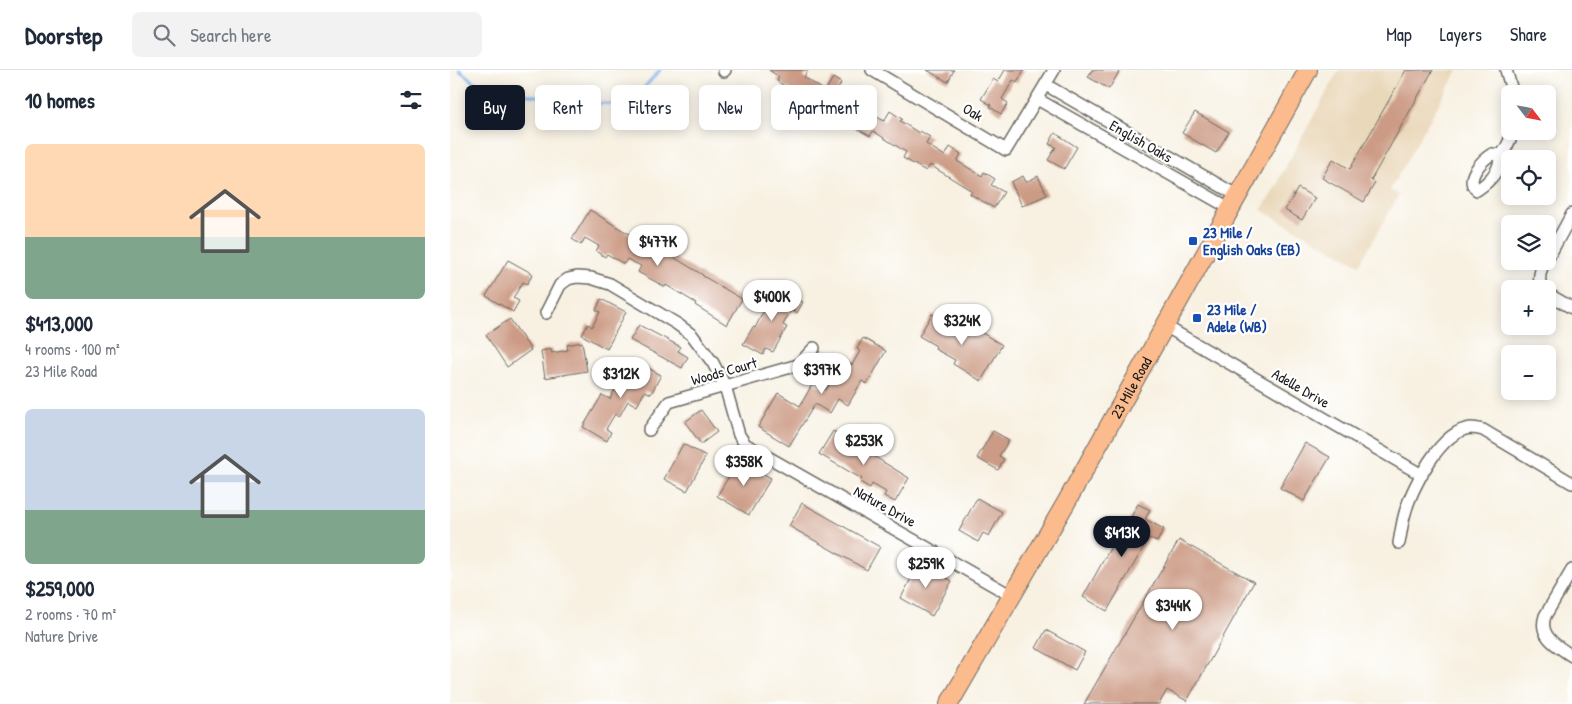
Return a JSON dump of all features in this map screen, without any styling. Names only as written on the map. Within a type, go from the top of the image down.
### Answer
[{"type":"main road","name":"23 Mile Road","points":[[950,704],[1308,70]]},
{"type":"street","name":"Oak","points":[[872,70],[889,74],[1006,150],[1037,99]]},
{"type":"street","points":[[1037,99],[1054,70]]},
{"type":"street","points":[[1506,70],[1510,85]]},
{"type":"street","name":"English Oaks","points":[[1046,85],[1234,202]]},
{"type":"street","name":"English Oaks","points":[[1037,99],[1234,202]]},
{"type":"street","points":[[1500,155],[1492,154],[1487,157],[1477,169],[1471,184],[1477,190],[1486,184],[1498,169],[1501,162],[1500,155],[1510,140]]},
{"type":"street","points":[[1556,243],[1572,214]]},
{"type":"street","name":"Nature Drive","points":[[546,313],[560,285],[568,279],[577,277],[590,278],[610,284],[677,324],[692,335],[713,363],[725,386],[738,435],[745,444],[1012,596]]},
{"type":"street","points":[[1556,299],[1572,308]]},
{"type":"street","name":"Adelle Drive","points":[[1165,326],[1422,475]]},
{"type":"street","name":"Woods Court","points":[[648,430],[669,402],[798,365],[814,348]]},
{"type":"street","points":[[1399,543],[1405,512],[1422,475],[1439,447],[1455,434],[1472,428],[1483,430],[1572,483]]},
{"type":"street","points":[[1572,570],[1545,616],[1543,628],[1552,642],[1572,656]]},
{"type":"shaded area","points":[[1339,70],[1458,70],[1390,190],[1399,195],[1359,265],[1261,210],[1279,183],[1279,179]]},
{"type":"building","points":[[769,70],[808,70],[804,77],[816,85],[783,85],[777,81],[779,77]]},
{"type":"building","points":[[927,70],[954,70],[948,82]]},
{"type":"building","points":[[1005,70],[1024,70],[1017,83],[1013,80],[1002,99],[1008,103],[1001,114],[981,99],[993,79],[998,82]]},
{"type":"building","points":[[1092,70],[1120,70],[1109,89],[1088,77]]},
{"type":"building","points":[[1406,70],[1433,70],[1371,180],[1375,183],[1364,202],[1322,178],[1333,159],[1350,169]]},
{"type":"building","points":[[833,78],[841,83],[840,85],[829,85]]},
{"type":"building","points":[[890,111],[902,119],[900,121],[919,133],[920,131],[930,137],[926,144],[945,156],[950,147],[961,154],[957,161],[982,176],[984,172],[995,179],[991,185],[1004,192],[994,208],[970,194],[972,191],[930,165],[926,171],[903,158],[906,152],[873,131],[870,136],[859,130],[877,130],[877,117],[884,121]]},
{"type":"building","points":[[1195,112],[1229,132],[1216,153],[1182,133]]},
{"type":"building","points":[[1055,133],[1077,147],[1064,169],[1048,160],[1056,147],[1049,144]]},
{"type":"building","points":[[1023,176],[1026,182],[1038,176],[1047,195],[1022,206],[1011,182]]},
{"type":"building","points":[[1298,188],[1315,198],[1302,220],[1285,210]]},
{"type":"building","points":[[590,210],[624,231],[670,255],[742,299],[727,325],[666,285],[665,287],[638,272],[641,266],[627,259],[624,264],[607,254],[605,257],[596,251],[599,246],[585,238],[581,245],[572,239]]},
{"type":"building","points":[[508,260],[533,274],[527,284],[523,282],[513,298],[519,301],[513,312],[486,296]]},
{"type":"building","points":[[775,288],[803,302],[797,313],[791,310],[783,325],[787,327],[773,352],[766,349],[763,355],[743,344],[753,327],[755,328]]},
{"type":"building","points":[[601,299],[626,312],[607,349],[582,335],[588,324],[592,327],[600,312],[596,310]]},
{"type":"building","points":[[932,314],[949,324],[951,321],[972,333],[974,328],[1002,345],[981,381],[953,364],[955,360],[935,349],[936,346],[919,336]]},
{"type":"building","points":[[510,319],[531,350],[507,367],[486,335]]},
{"type":"building","points":[[639,325],[681,347],[678,351],[688,357],[682,368],[630,340]]},
{"type":"building","points":[[863,338],[886,351],[867,384],[862,381],[848,405],[838,399],[830,413],[815,404],[789,446],[758,427],[778,393],[800,406],[813,383],[826,390],[835,374],[840,377],[848,363],[852,365],[860,351],[857,349]]},
{"type":"building","points":[[582,342],[587,371],[545,378],[541,351],[551,349],[552,353],[568,350],[567,345]]},
{"type":"building","points":[[637,362],[661,375],[651,394],[645,391],[637,406],[628,401],[619,417],[615,414],[606,429],[611,432],[607,441],[583,427],[602,395],[610,399],[622,376],[628,379]]},
{"type":"building","points":[[701,410],[717,432],[701,444],[685,422]]},
{"type":"building","points":[[833,431],[909,478],[895,502],[884,496],[886,492],[872,484],[870,488],[860,482],[862,479],[819,454]]},
{"type":"building","points":[[993,431],[1009,440],[999,456],[1004,459],[998,470],[977,458]]},
{"type":"building","points":[[1305,443],[1330,457],[1304,501],[1280,488]]},
{"type":"building","points":[[683,444],[706,456],[687,491],[664,479]]},
{"type":"building","points":[[739,460],[771,478],[749,515],[717,496]]},
{"type":"building","points":[[977,498],[1002,512],[989,536],[983,533],[978,542],[959,531]]},
{"type":"building","points":[[802,503],[880,547],[867,570],[789,526]]},
{"type":"building","points":[[1138,504],[1150,510],[1145,519],[1164,529],[1157,542],[1149,538],[1107,611],[1083,597],[1118,534],[1121,536]]},
{"type":"building","points":[[1179,540],[1254,582],[1187,701],[1167,690],[1159,704],[1084,704]]},
{"type":"building","points":[[919,563],[952,581],[932,616],[901,598]]},
{"type":"building","points":[[1046,630],[1085,652],[1075,670],[1036,648]]},
{"type":"waterway","points":[[459,70],[482,88],[577,102],[613,104],[642,90],[660,70]]},
{"type":"place","name":"23 Mile / English Oaks (EB)","points":[[1193,241]]},
{"type":"place","name":"23 Mile / Adele (WB)","points":[[1197,318]]}]
